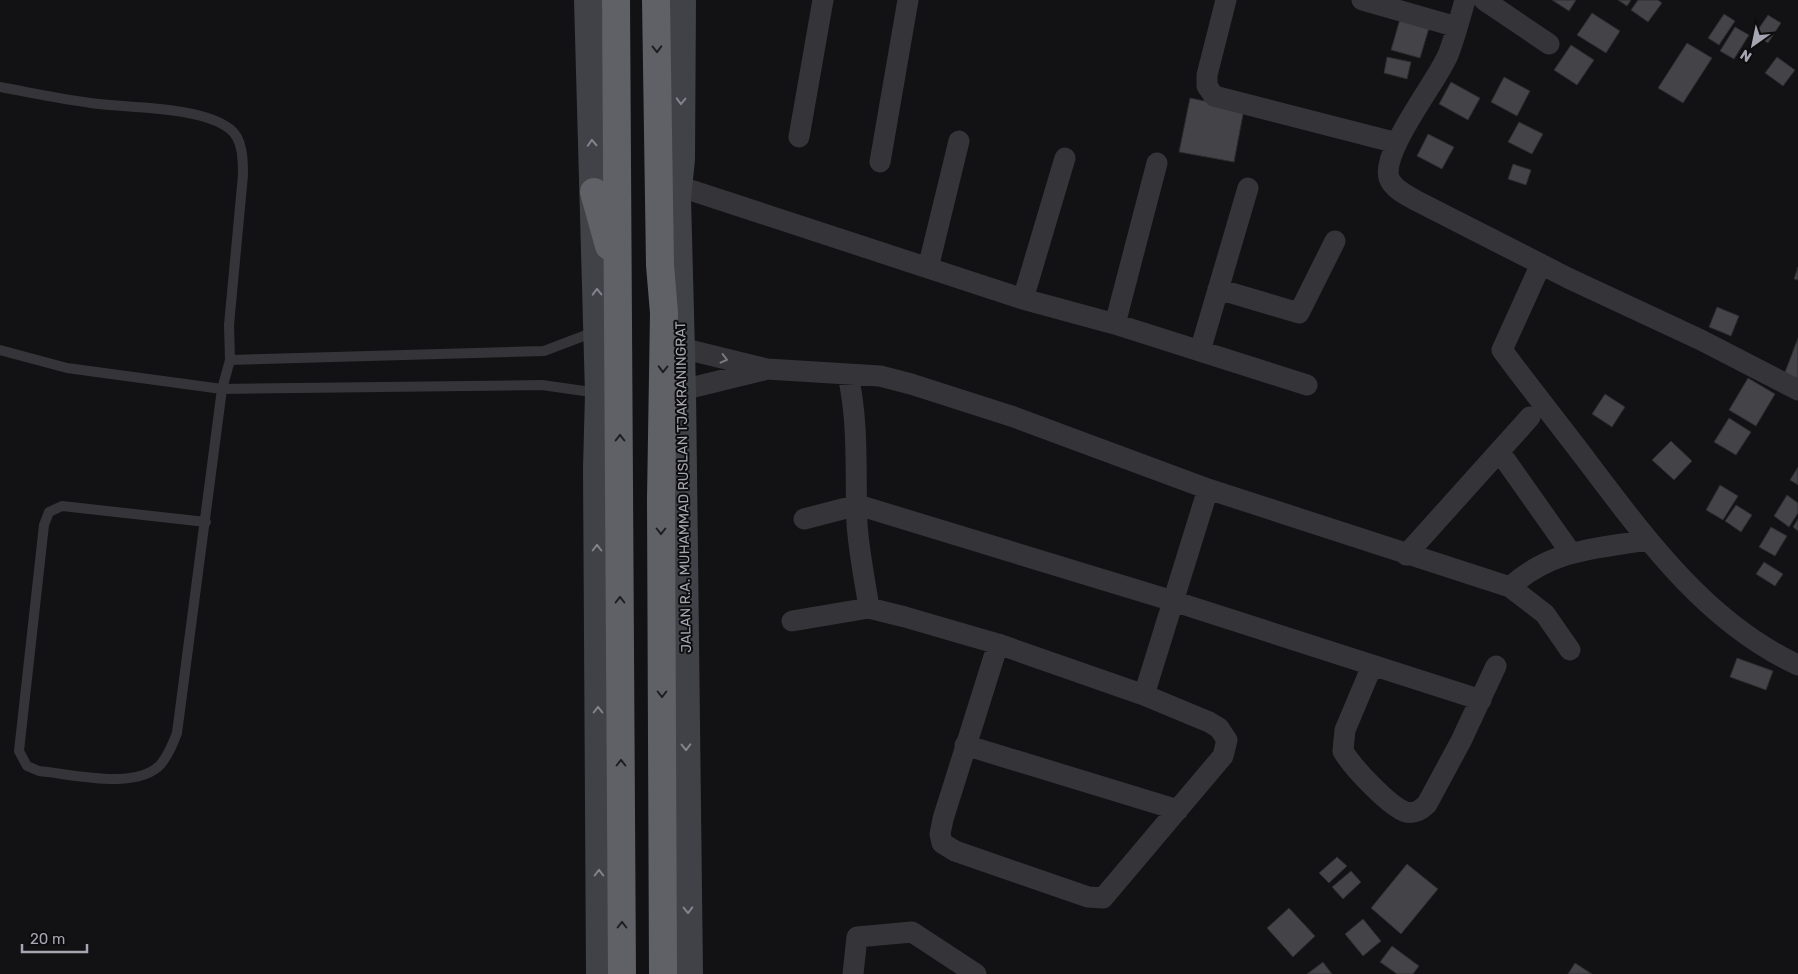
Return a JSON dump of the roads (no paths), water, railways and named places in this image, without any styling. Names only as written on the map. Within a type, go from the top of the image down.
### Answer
[{"type":"highway","points":[[599,394],[606,368],[608,334],[618,271],[616,0]]},
{"type":"highway","name":"JALAN R.A. MUHAMMAD RUSLAN TJAKRANINGRAT","points":[[656,0],[660,264],[664,313],[661,499],[663,974]]},
{"type":"highway","points":[[594,192],[618,271]]},
{"type":"highway","points":[[660,264],[671,233],[677,192]]},
{"type":"highway","points":[[664,313],[681,348]]},
{"type":"highway","points":[[608,334],[622,974]]},
{"type":"street","points":[[588,0],[594,192],[608,334]]},
{"type":"street","name":"JALAN R.A. MUHAMMAD RUSLAN TJAKRANINGRAT","points":[[682,0],[681,159],[677,192],[682,390],[689,974]]},
{"type":"street","points":[[799,137],[823,0]]},
{"type":"street","points":[[880,162],[908,0]]},
{"type":"street","points":[[1226,0],[1207,75],[1207,86],[1214,96],[1397,143]]},
{"type":"street","points":[[1362,0],[1457,26]]},
{"type":"street","points":[[1465,0],[1442,67],[1397,143],[1388,170],[1390,181],[1395,187],[1415,200],[1541,264],[1701,340],[1798,390]]},
{"type":"street","points":[[1484,0],[1549,44]]},
{"type":"street","points":[[928,268],[959,141]]},
{"type":"street","points":[[1023,299],[1065,158]]},
{"type":"street","points":[[1115,324],[1157,163]]},
{"type":"street","points":[[1200,351],[1248,188]]},
{"type":"street","points":[[677,192],[928,268],[1023,299],[1115,324],[1307,385]]},
{"type":"street","points":[[1218,289],[1299,313],[1335,242]]},
{"type":"street","points":[[1541,264],[1502,350],[1648,540],[1690,588],[1721,615],[1798,665]]},
{"type":"street","points":[[681,348],[767,369],[880,376],[947,395],[1208,489],[1510,587],[1545,614],[1570,650]]},
{"type":"street","points":[[682,390],[767,369]]},
{"type":"street","points":[[848,375],[857,433],[860,555],[869,608]]},
{"type":"street","points":[[599,394],[597,478],[600,974]]},
{"type":"street","points":[[1406,554],[1530,417]]},
{"type":"street","points":[[1499,451],[1570,553]]},
{"type":"street","points":[[1144,695],[1208,489]]},
{"type":"street","points":[[804,519],[858,505],[1173,601],[1482,700]]},
{"type":"street","points":[[1510,587],[1534,567],[1570,553],[1648,540]]},
{"type":"street","points":[[792,621],[869,608],[998,644],[1144,695],[1219,728],[1226,736],[1227,742],[1223,756],[1103,898],[1088,897],[955,851],[942,843],[940,834],[943,818],[998,644]]},
{"type":"street","points":[[1372,666],[1345,730],[1343,751],[1394,806],[1406,812],[1417,812],[1427,804],[1482,700],[1496,666]]},
{"type":"street","points":[[965,745],[1178,810]]},
{"type":"street","points":[[853,974],[858,937],[912,932],[976,974]]},
{"type":"lane","points":[[0,87],[96,104],[195,115],[215,120],[234,133],[242,153],[243,175],[229,325],[230,360],[222,389],[206,522],[177,734],[169,752],[160,765],[147,774],[129,780],[39,771],[27,766],[19,751],[44,525],[50,512],[62,506],[206,522]]},
{"type":"lane","points":[[230,360],[544,351],[608,334]]},
{"type":"lane","points":[[0,350],[67,368],[222,389],[542,385],[599,394]]}]
